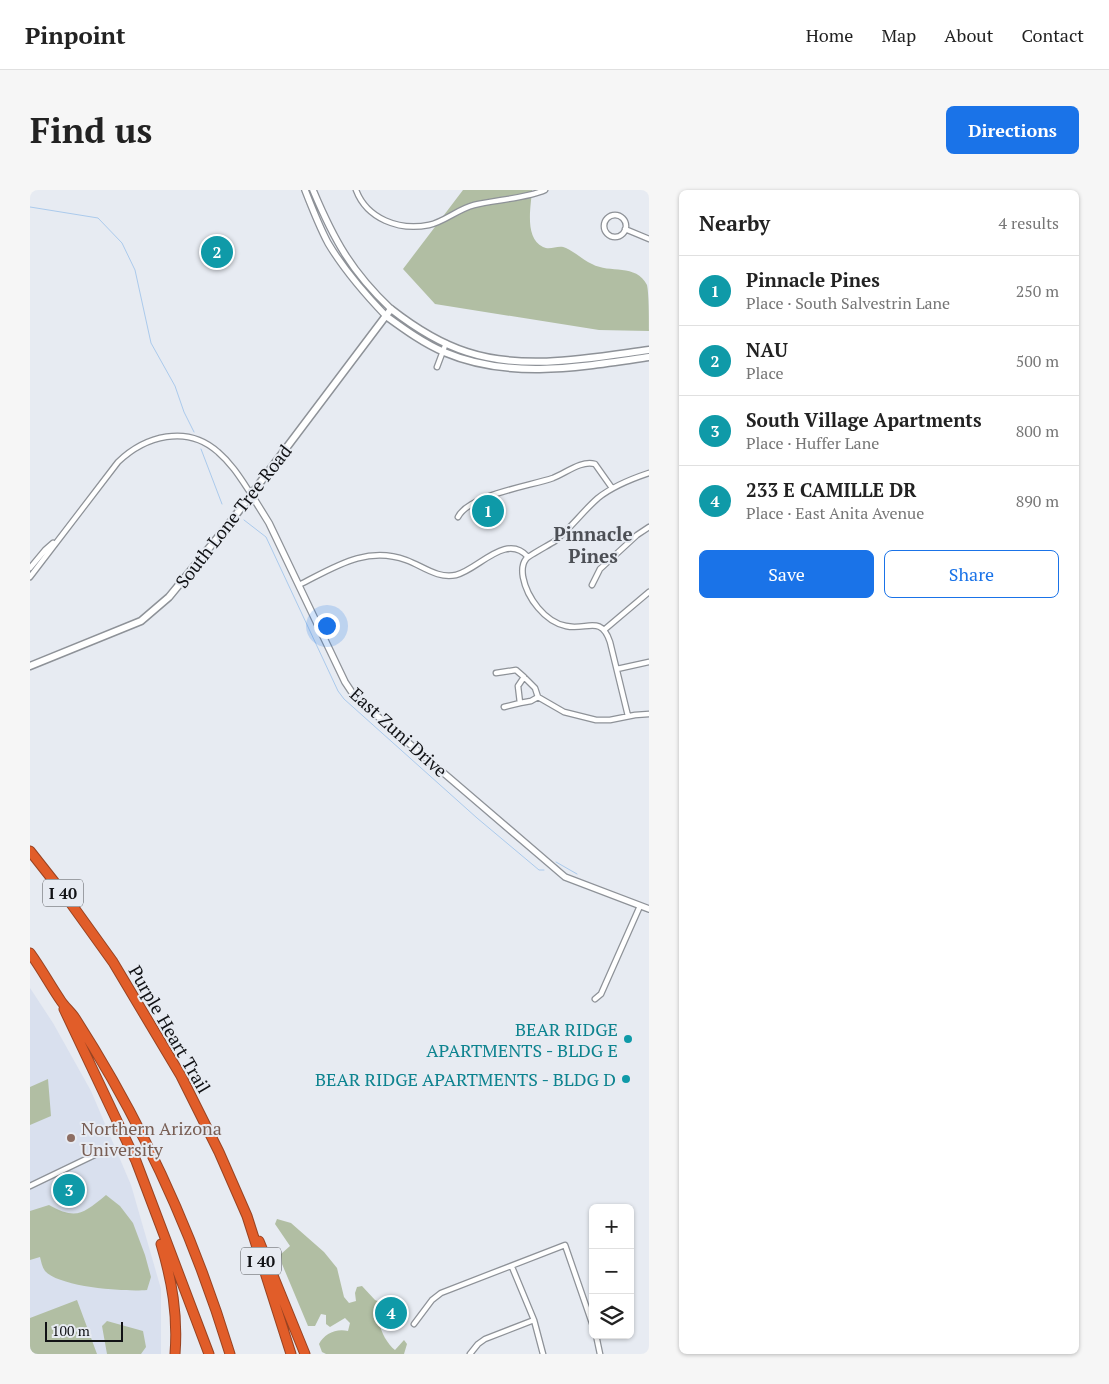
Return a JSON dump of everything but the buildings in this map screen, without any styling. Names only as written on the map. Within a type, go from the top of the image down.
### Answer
[{"type":"highway","name":"Purple Heart Trail","points":[[30,851],[95,936],[140,1006],[203,1118],[247,1216],[291,1354]]},
{"type":"highway","points":[[30,953],[61,1002],[74,1016],[113,1080],[163,1178],[198,1263],[230,1354]]},
{"type":"highway","points":[[61,1002],[125,1137],[209,1354]]},
{"type":"highway","points":[[149,1198],[169,1271],[175,1302],[175,1354]]},
{"type":"highway","points":[[247,1216],[266,1254],[305,1354]]},
{"type":"main road","name":"South Lone Tree Road","points":[[30,666],[141,621],[169,598],[251,494],[391,309]]},
{"type":"main road","points":[[391,309],[414,327],[446,343],[467,352],[493,358],[526,362],[554,362],[649,350]]},
{"type":"main road","points":[[386,316],[410,334],[443,351],[464,360],[492,366],[555,370],[649,358]]},
{"type":"street","points":[[305,190],[321,228],[347,273],[386,316]]},
{"type":"street","points":[[313,190],[344,254],[376,295],[391,309]]},
{"type":"street","points":[[356,190],[366,207],[376,216],[387,223],[400,226],[429,225],[472,205],[546,190]]},
{"type":"street","points":[[614,215],[620,216],[625,222],[625,230],[620,235],[611,236],[605,229],[606,220],[614,215]]},
{"type":"street","points":[[625,230],[649,239]]},
{"type":"street","points":[[437,367],[446,343]]},
{"type":"street","name":"East Zuni Drive","points":[[30,577],[48,556],[56,541],[128,452],[139,445],[161,437],[176,436],[191,438],[217,451],[231,465],[270,523],[345,682],[356,697],[565,877],[649,909]]},
{"type":"street","points":[[458,517],[471,505],[518,486],[552,478],[585,463],[595,464],[612,488]]},
{"type":"street","points":[[628,716],[610,642],[604,630],[594,625],[564,626],[554,621],[542,611],[532,598],[523,578],[523,564],[528,557],[537,553],[564,533],[599,498],[612,488],[649,473]]},
{"type":"street","points":[[592,585],[600,569],[637,535],[649,527]]},
{"type":"street","name":"East Zuni Drive","points":[[30,568],[45,550],[56,541]]},
{"type":"street","points":[[299,585],[348,560],[365,556],[386,555],[396,557],[417,564],[434,574],[450,575],[468,570],[501,550],[519,550],[528,557]]},
{"type":"street","points":[[604,630],[649,592]]},
{"type":"street","points":[[617,669],[649,662]]},
{"type":"street","points":[[496,673],[516,670],[535,688],[538,697],[564,712],[596,720],[610,720],[649,714]]},
{"type":"street","points":[[520,703],[518,686],[524,677]]},
{"type":"street","points":[[504,706],[538,697]]},
{"type":"street","points":[[595,1000],[602,994],[640,906]]},
{"type":"street","points":[[30,1186],[106,1149]]},
{"type":"street","points":[[414,1324],[432,1300],[441,1293],[512,1267],[564,1245],[589,1315]]},
{"type":"street","points":[[512,1267],[534,1320],[543,1354]]},
{"type":"street","points":[[470,1354],[485,1339],[534,1320]]},
{"type":"street","points":[[597,1339],[600,1354]]},
{"type":"shaded area","name":"Northern Arizona University","points":[[30,988],[53,1023],[91,1091],[131,1185],[161,1289],[161,1354],[30,1354]]},
{"type":"green space","points":[[463,190],[532,190],[530,221],[533,237],[537,243],[546,248],[563,247],[599,267],[630,271],[642,278],[648,289],[649,331],[599,330],[435,304],[403,269]]},
{"type":"green space","points":[[48,1079],[51,1116],[30,1125],[30,1087]]},
{"type":"green space","points":[[106,1195],[120,1206],[133,1223],[151,1277],[147,1290],[109,1289],[78,1285],[52,1276],[45,1271],[40,1257],[30,1260],[30,1211],[49,1205],[58,1210],[79,1213],[91,1207]]},
{"type":"green space","points":[[277,1219],[291,1223],[324,1252],[337,1268],[344,1297],[349,1303],[356,1301],[355,1293],[357,1287],[362,1286],[375,1300],[382,1303],[380,1326],[383,1334],[395,1350],[404,1340],[407,1344],[404,1354],[326,1354],[322,1352],[319,1344],[324,1337],[335,1331],[348,1331],[350,1323],[345,1318],[330,1327],[326,1324],[326,1315],[321,1314],[315,1326],[308,1326],[282,1264],[281,1254],[290,1246],[275,1224]]},
{"type":"green space","points":[[77,1300],[97,1354],[30,1354],[30,1318]]},
{"type":"green space","points":[[107,1321],[143,1331],[146,1347],[141,1354],[107,1354],[102,1326]]},
{"type":"waterway","points":[[30,207],[98,218],[122,243],[135,270],[151,343],[175,386],[184,412],[194,432]]},
{"type":"waterway","points":[[201,449],[222,504]]},
{"type":"waterway","points":[[244,520],[266,537],[338,691],[344,699],[477,818],[539,870],[544,870]]},
{"type":"waterway","points":[[556,862],[577,874]]},
{"type":"place","name":"NAU","points":[[217,252]]},
{"type":"place","name":"Pinnacle Pines","points":[[488,511]]},
{"type":"place","name":"BEAR RIDGE APARTMENTS - BLDG E","points":[[628,1039]]},
{"type":"place","name":"BEAR RIDGE APARTMENTS - BLDG D","points":[[626,1079]]},
{"type":"place","name":"Northern Arizona University","points":[[71,1138]]},
{"type":"place","name":"South Village Apartments","points":[[69,1190]]},
{"type":"place","name":"233 E CAMILLE DR","points":[[391,1313]]},
{"type":"district","name":"Pinnacle Pines","points":[[593,544]]}]
